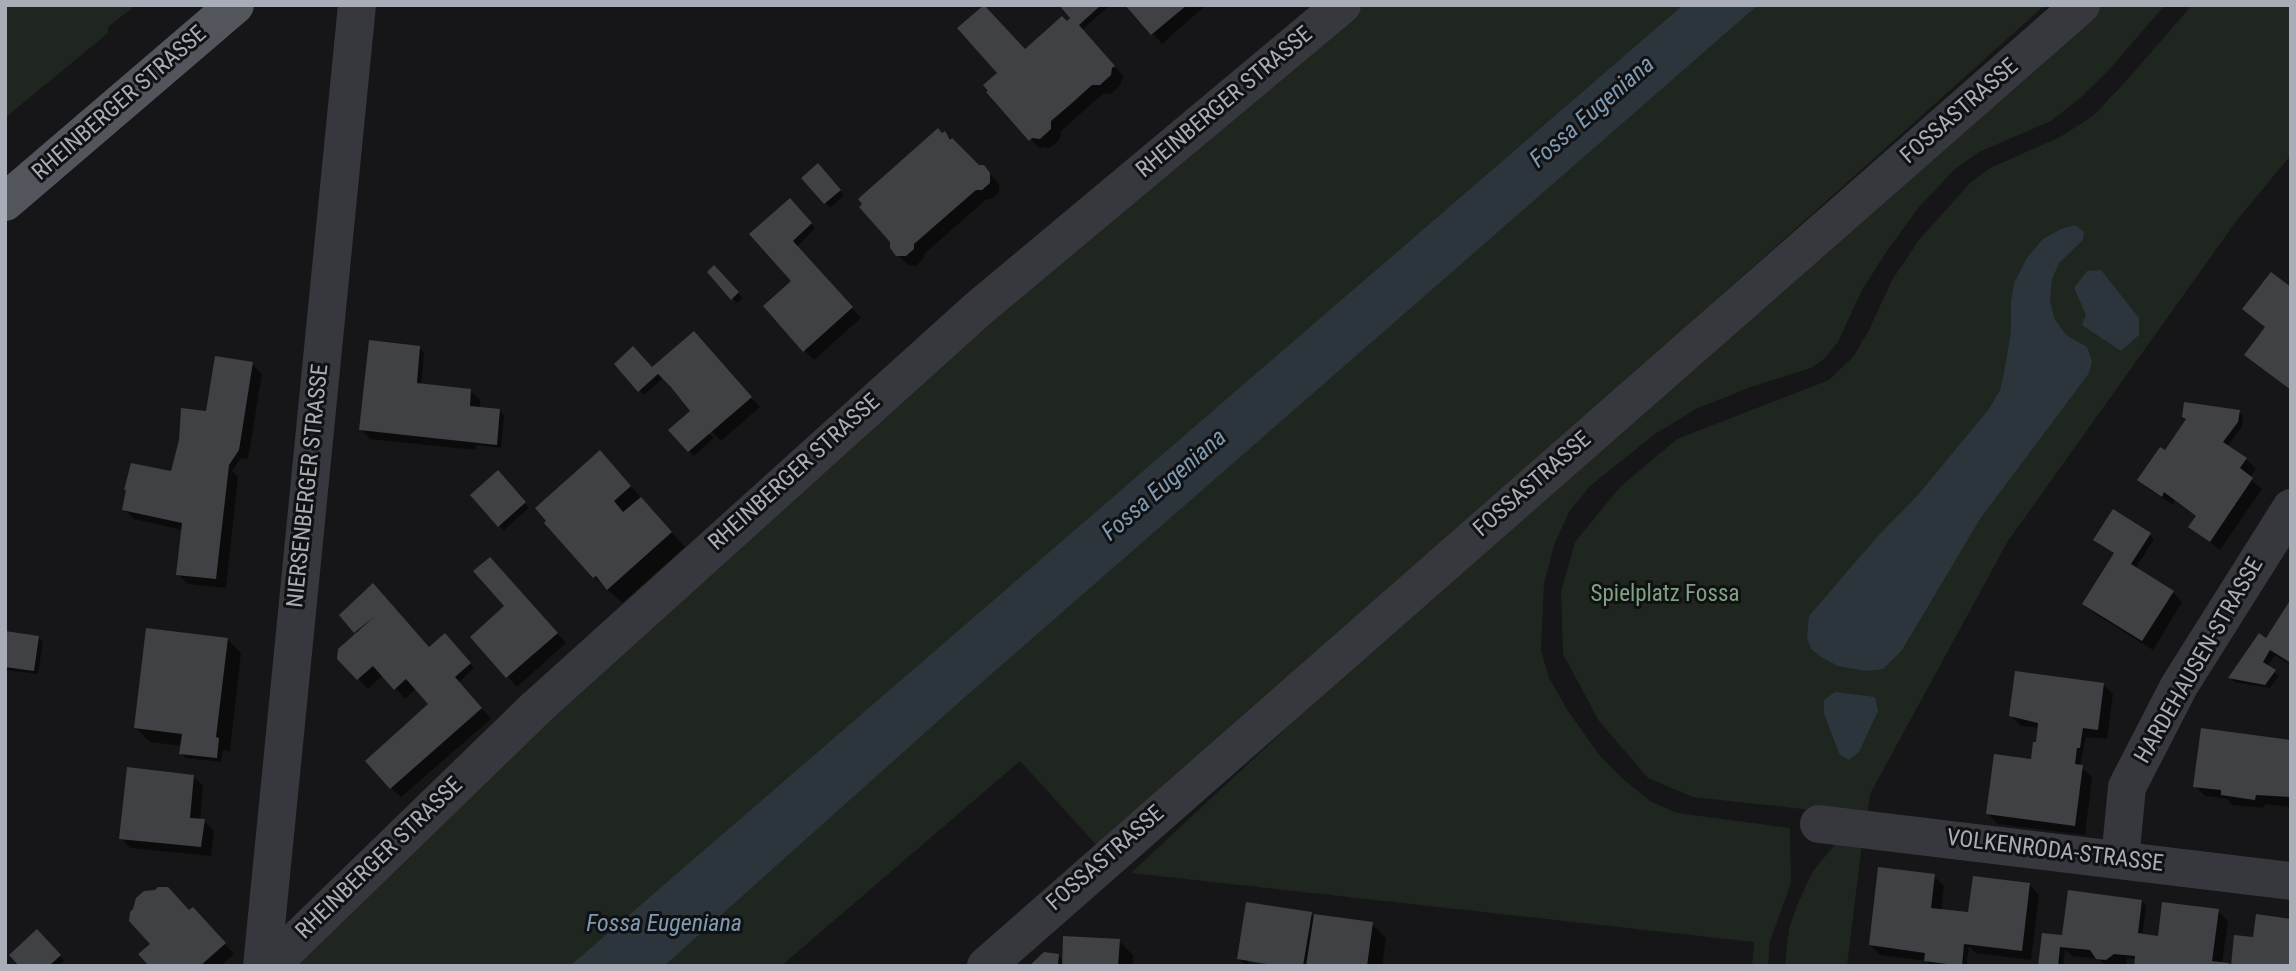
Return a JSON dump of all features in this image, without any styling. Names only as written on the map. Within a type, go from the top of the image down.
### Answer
[{"type":"main road","name":"RHEINBERGER STRASSE","points":[[5,202],[234,5]]},
{"type":"street","name":"NIERSENBERGER STRASSE","points":[[262,966],[357,5]]},
{"type":"street","name":"RHEINBERGER STRASSE","points":[[270,966],[537,706],[978,309],[1342,5]]},
{"type":"street","name":"FOSSASTRASSE","points":[[986,966],[2081,5]]},
{"type":"street","name":"HARDEHAUSEN-STRASSE","points":[[2120,860],[2127,787],[2179,686],[2291,508]]},
{"type":"street","name":"VOLKENRODA-STRASSE","points":[[1819,824],[2291,881]]},
{"type":"green space","points":[[5,5],[136,5],[108,27],[108,33],[5,118]]},
{"type":"green space","points":[[1343,5],[1683,5],[1361,283],[1262,437],[1758,5],[2045,5],[1102,851],[1020,761],[781,966],[270,966]]},
{"type":"green space","points":[[2102,5],[2165,5],[2108,71],[2051,121],[1979,152],[1955,169],[1919,207],[1885,254],[1862,290],[1838,342],[1824,359],[1811,368],[1751,387],[1696,409],[1655,434],[1590,486],[1569,512],[1554,545],[1544,584],[1541,650],[1549,678],[1568,711],[1600,756],[1650,801],[1677,813],[1790,828],[1791,883],[1770,941],[1768,966],[1752,966],[1754,942],[1131,873],[1558,475]]},
{"type":"green space","name":"Spielplatz Fossa","points":[[2192,5],[2291,5],[2291,155],[2237,220],[2008,541],[1870,794],[1867,816],[1693,797],[1648,778],[1599,721],[1563,654],[1561,592],[1575,542],[1620,487],[1677,439],[1829,380],[1853,357],[1892,280],[1919,240],[1970,183],[1990,168],[2060,137],[2093,116]]},
{"type":"green space","points":[[1837,842],[1862,844],[1847,966],[1785,966],[1789,928],[1799,901],[1813,871]]},
{"type":"water","name":"Fossa Eugeniana","points":[[1683,5],[1758,5],[957,704],[664,966],[570,966]]},
{"type":"water","points":[[2075,225],[2084,232],[2083,240],[2059,263],[2052,279],[2050,300],[2054,318],[2066,335],[2087,347],[2092,361],[2089,373],[1980,519],[1902,650],[1883,669],[1866,671],[1838,666],[1821,657],[1811,649],[1807,638],[1809,616],[1878,536],[1918,495],[1989,409],[2000,390],[2004,373],[2011,332],[2014,283],[2027,258],[2043,239]]},
{"type":"water","points":[[2101,270],[2139,318],[2139,335],[2121,351],[2082,325],[2086,315],[2074,288],[2087,271]]},
{"type":"water","points":[[1835,692],[1875,697],[1878,711],[1859,752],[1849,760],[1840,755],[1824,714],[1824,700]]},
{"type":"building","points":[[984,5],[1025,49],[1062,16],[1067,21],[1070,18],[1059,5],[1101,5],[1079,25],[1115,66],[1111,75],[1100,85],[1092,85],[1051,121],[1051,129],[1040,139],[1032,138],[1029,141],[986,92],[988,91],[983,85],[997,73],[957,28]]},
{"type":"building","points":[[1125,5],[1187,5],[1151,35]]},
{"type":"building","points":[[938,128],[942,133],[945,131],[950,140],[952,138],[979,165],[984,165],[990,173],[990,183],[982,190],[976,190],[914,244],[914,249],[906,256],[896,256],[890,248],[890,242],[859,207],[862,204],[858,199]]},
{"type":"building","points":[[818,163],[841,190],[824,204],[801,178]]},
{"type":"building","points":[[790,198],[812,223],[793,241],[853,307],[803,352],[763,306],[791,281],[749,234]]},
{"type":"building","points":[[714,265],[739,292],[731,300],[707,272]]},
{"type":"building","points":[[2271,272],[2291,287],[2291,390],[2244,355],[2265,327],[2242,309]]},
{"type":"building","points":[[694,331],[752,397],[688,452],[668,430],[690,411],[671,387],[658,374],[638,392],[614,364],[633,346],[652,367]]},
{"type":"building","points":[[369,340],[420,346],[417,383],[471,389],[470,406],[500,409],[497,445],[359,430]]},
{"type":"building","points":[[215,356],[253,362],[239,450],[229,465],[216,579],[176,575],[182,523],[122,510],[131,463],[171,471],[179,440],[181,408],[206,411]]},
{"type":"building","points":[[2184,402],[2240,410],[2238,422],[2223,442],[2247,458],[2240,468],[2253,478],[2210,542],[2188,527],[2196,516],[2164,492],[2162,497],[2137,480],[2160,447],[2165,450],[2186,419],[2182,417]]},
{"type":"building","points":[[600,450],[631,486],[614,501],[623,512],[641,497],[672,532],[607,590],[544,523],[546,521],[535,508]]},
{"type":"building","points":[[498,470],[526,502],[498,527],[470,495]]},
{"type":"building","points":[[2113,509],[2151,533],[2131,564],[2174,591],[2142,641],[2082,604],[2114,553],[2093,540]]},
{"type":"building","points":[[490,557],[558,633],[506,678],[470,637],[504,606],[473,571]]},
{"type":"building","points":[[373,583],[429,647],[445,633],[471,663],[455,677],[482,708],[390,789],[365,761],[428,704],[406,679],[394,690],[373,666],[357,680],[337,659],[338,649],[375,616],[354,633],[339,615]]},
{"type":"building","points":[[2291,599],[2291,663],[2270,650],[2263,662],[2276,670],[2265,685],[2228,678],[2259,633],[2266,638]]},
{"type":"building","points":[[146,628],[228,638],[216,737],[219,738],[217,758],[179,754],[182,734],[134,728]]},
{"type":"building","points":[[5,631],[39,636],[34,671],[5,667]]},
{"type":"building","points":[[2015,671],[2104,683],[2098,730],[2083,728],[2080,748],[2077,748],[2075,764],[2083,765],[2075,826],[1986,814],[1994,754],[2031,759],[2033,742],[2036,742],[2038,723],[2009,716]]},
{"type":"building","points":[[2201,728],[2291,740],[2291,797],[2256,795],[2255,800],[2221,795],[2221,790],[2193,787]]},
{"type":"building","points":[[127,767],[194,775],[190,818],[205,819],[201,847],[119,839]]},
{"type":"building","points":[[1878,867],[1935,874],[1931,908],[1968,912],[1973,876],[2030,883],[2022,951],[1964,944],[1962,966],[1924,961],[1925,953],[1869,945]]},
{"type":"building","points":[[168,887],[189,910],[193,907],[226,943],[200,966],[149,966],[138,954],[150,944],[129,921],[130,912],[136,898],[144,891]]},
{"type":"building","points":[[2068,890],[2142,900],[2138,933],[2158,936],[2162,902],[2219,909],[2212,961],[2229,963],[2229,966],[2134,966],[2135,956],[2114,954],[2106,960],[2096,959],[2090,950],[2060,947],[2058,966],[2038,966],[2042,933],[2062,935]]},
{"type":"building","points":[[1246,902],[1312,912],[1303,966],[1279,966],[1237,959]]},
{"type":"building","points":[[1314,914],[1373,922],[1367,966],[1306,966]]},
{"type":"building","points":[[2256,914],[2291,919],[2291,966],[2231,966],[2234,935],[2253,937]]},
{"type":"building","points":[[37,929],[61,955],[49,966],[19,966],[9,955]]},
{"type":"building","points":[[1063,936],[1120,939],[1118,966],[1062,966]]},
{"type":"building","points":[[1044,952],[1059,954],[1058,966],[1029,966]]}]
